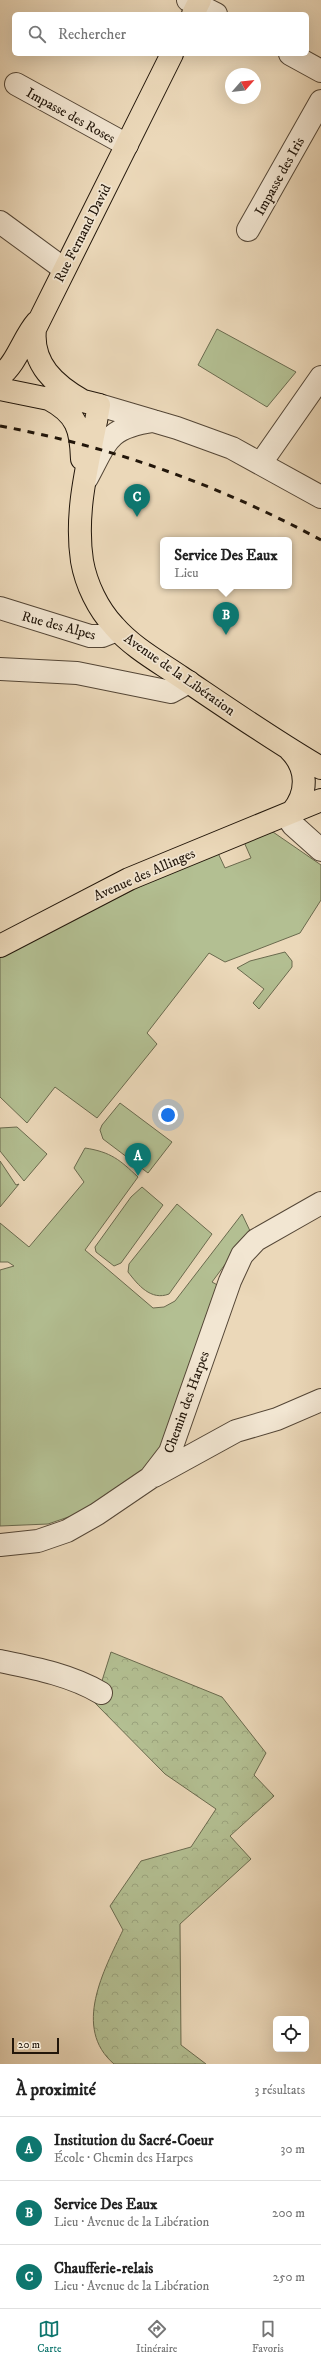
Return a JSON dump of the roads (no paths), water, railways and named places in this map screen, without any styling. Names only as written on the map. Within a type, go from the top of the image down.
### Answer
[{"type":"main road","name":"Rue Fernand David","points":[[91,403],[60,387],[43,369],[35,346],[38,322],[171,56]]},
{"type":"main road","points":[[0,376],[8,369],[24,339],[38,322]]},
{"type":"main road","points":[[0,389],[49,399],[91,403]]},
{"type":"main road","points":[[49,399],[67,410],[80,431],[82,486]]},
{"type":"main road","name":"Avenue de la Libération","points":[[91,403],[82,486],[80,541],[85,572],[98,603],[117,630],[189,682],[321,768]]},
{"type":"main road","points":[[286,746],[300,762],[304,778],[303,794],[289,813]]},
{"type":"main road","name":"Avenue des Allinges","points":[[0,946],[128,879],[321,800]]},
{"type":"street","points":[[294,56],[321,71]]},
{"type":"street","name":"Impasse des Roses","points":[[16,84],[127,145]]},
{"type":"street","name":"Impasse des Iris","points":[[248,230],[321,101]]},
{"type":"street","points":[[0,222],[64,269]]},
{"type":"street","points":[[261,463],[321,377]]},
{"type":"street","points":[[91,403],[156,421],[204,437],[261,463],[321,498]]},
{"type":"street","points":[[82,486],[105,444],[114,433],[134,424],[156,421]]},
{"type":"street","name":"Rue des Alpes","points":[[0,608],[90,636],[106,635],[117,630]]},
{"type":"street","points":[[0,669],[77,673],[171,692],[189,682]]},
{"type":"street","points":[[289,813],[292,825],[321,850]]},
{"type":"street","name":"Chemin des Harpes","points":[[0,1545],[38,1541],[67,1531],[97,1514],[150,1478],[170,1452],[230,1280],[242,1255],[262,1236],[321,1203]]},
{"type":"street","points":[[150,1478],[177,1465],[236,1431],[277,1419],[321,1400]]},
{"type":"street","points":[[0,1661],[39,1669],[88,1686],[101,1693]]},
{"type":"railway","points":[[0,426],[83,445],[165,470],[244,502],[321,540]]},
{"type":"place","name":"Chaufferie-relais","points":[[137,517]]},
{"type":"place","name":"Service Des Eaux","points":[[226,635]]},
{"type":"place","name":"Institution du Sacré-Coeur","points":[[138,1176]]}]
